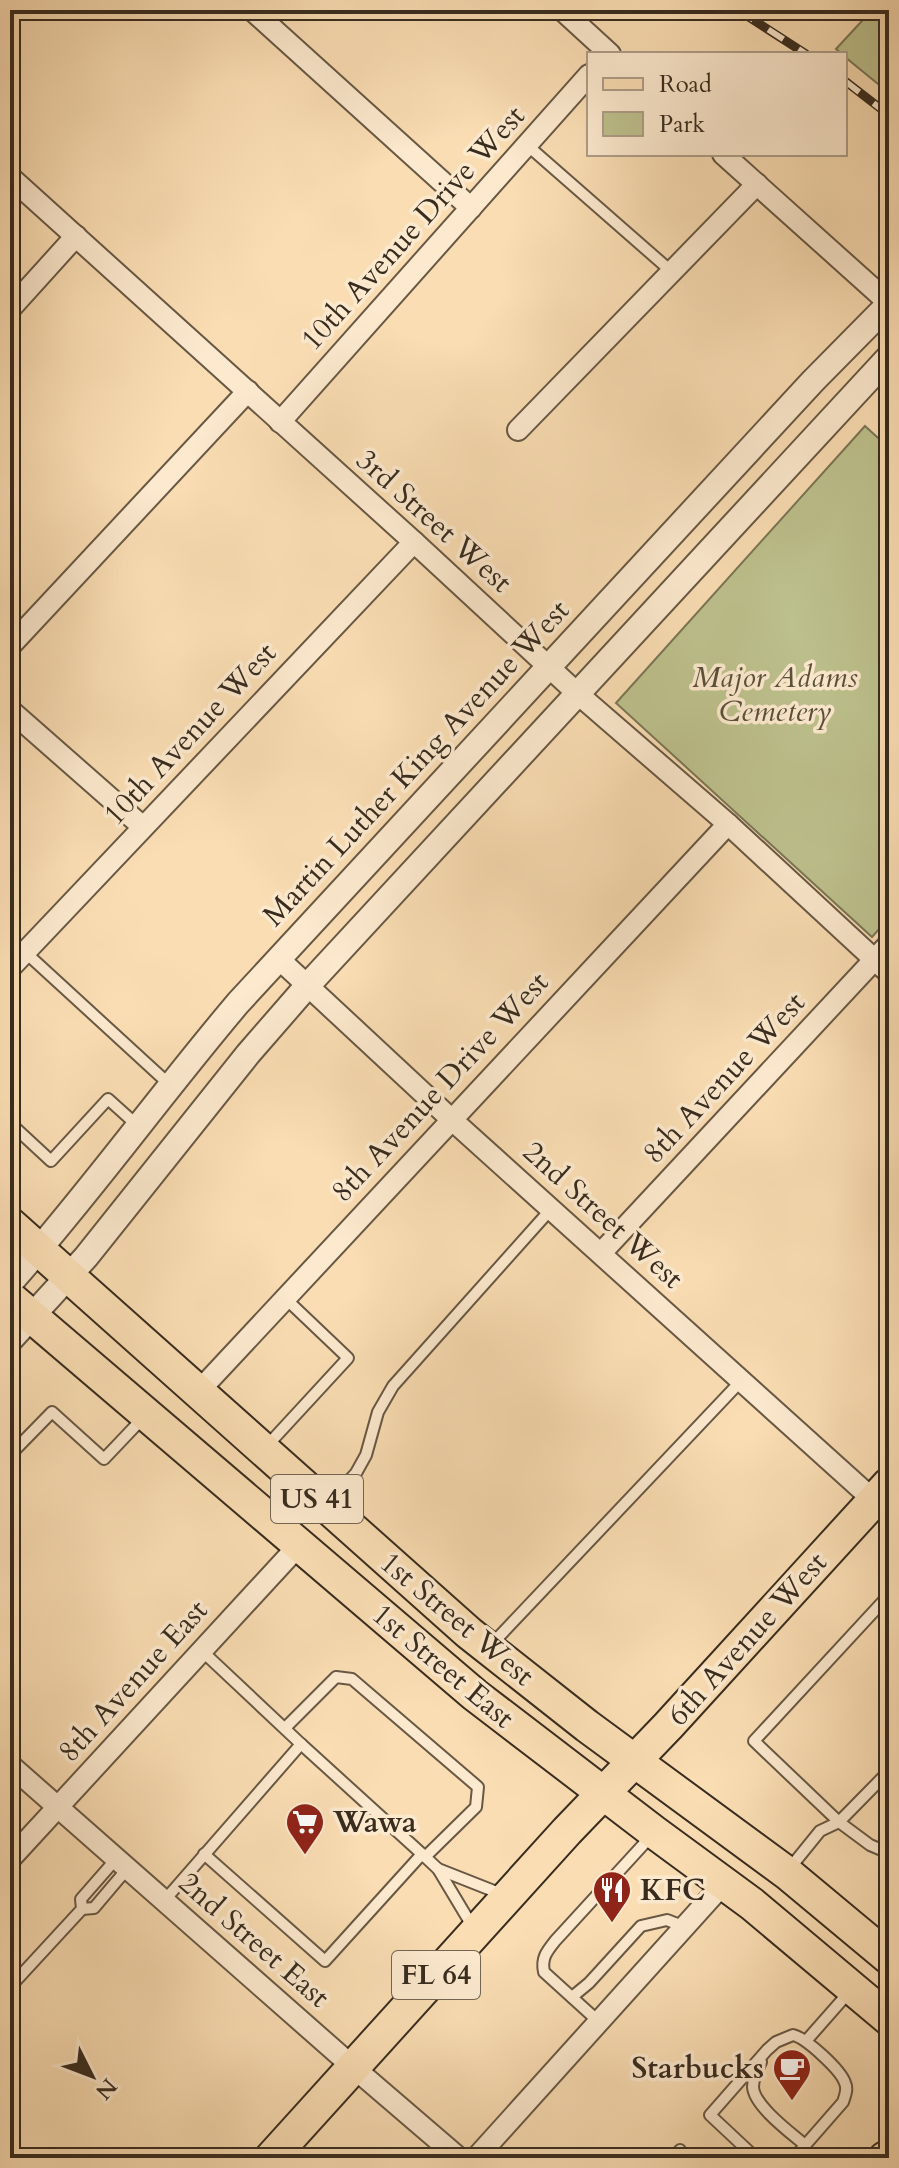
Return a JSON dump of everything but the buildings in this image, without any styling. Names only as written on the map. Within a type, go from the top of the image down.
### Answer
[{"type":"main road","name":"1st Street West","points":[[10,1224],[446,1614],[634,1761],[787,1873],[889,1958]]},
{"type":"main road","name":"1st Street East","points":[[17,1318],[146,1414],[466,1688],[724,1883],[889,2019]]},
{"type":"main road","name":"6th Avenue West","points":[[602,1793],[884,1499]]},
{"type":"main road","name":"FL 64","points":[[271,2158],[602,1793]]},
{"type":"main road","points":[[876,2158],[889,2144]]},
{"type":"street","points":[[252,10],[471,208]]},
{"type":"street","points":[[562,10],[608,52]]},
{"type":"street","name":"10th Avenue Drive West","points":[[280,422],[587,77]]},
{"type":"street","points":[[725,156],[889,303]]},
{"type":"street","name":"3rd Street West","points":[[10,177],[882,966]]},
{"type":"street","points":[[518,430],[757,184]]},
{"type":"street","points":[[10,309],[76,236]]},
{"type":"street","name":"Martin Luther King Avenue West","points":[[10,1283],[238,1003],[838,354],[889,303]]},
{"type":"street","points":[[17,1318],[68,1278],[239,1064],[308,985],[889,357]]},
{"type":"street","points":[[10,646],[248,391]]},
{"type":"street","name":"10th Avenue West","points":[[10,968],[414,542]]},
{"type":"street","points":[[10,710],[143,827]]},
{"type":"street","name":"8th Avenue Drive West","points":[[198,1392],[728,824]]},
{"type":"street","name":"8th Avenue West","points":[[602,1252],[882,966],[889,944]]},
{"type":"street","name":"2nd Street West","points":[[279,959],[741,1381],[884,1499]]},
{"type":"street","name":"8th Avenue East","points":[[10,1859],[300,1544]]},
{"type":"street","name":"2nd Street East","points":[[10,1765],[459,2158]]},
{"type":"street","points":[[476,2158],[724,1883]]},
{"type":"lane","points":[[527,145],[672,272]]},
{"type":"lane","points":[[25,952],[170,1085]]},
{"type":"lane","points":[[10,1123],[51,1161],[108,1099],[138,1126]]},
{"type":"lane","points":[[325,1506],[356,1473],[366,1455],[378,1412],[393,1386],[552,1208]]},
{"type":"lane","points":[[262,1451],[348,1358],[285,1298]]},
{"type":"lane","points":[[487,1648],[741,1381]]},
{"type":"lane","points":[[10,1455],[52,1412],[104,1459],[146,1414]]},
{"type":"lane","points":[[887,1851],[870,1845],[839,1822],[754,1741],[889,1595]]},
{"type":"lane","points":[[201,1650],[438,1869],[476,1931]]},
{"type":"lane","points":[[204,1854],[325,1961],[423,1855],[476,1807],[478,1787],[352,1679],[336,1677],[285,1728]]},
{"type":"lane","points":[[164,1901],[301,1744]]},
{"type":"lane","points":[[787,1873],[820,1831],[839,1822],[889,1771]]},
{"type":"lane","points":[[598,2021],[544,1972],[542,1962],[546,1952],[654,1832]]},
{"type":"lane","points":[[10,1987],[82,1909],[94,1908],[121,1864]]},
{"type":"lane","points":[[438,1869],[507,1896]]},
{"type":"lane","points":[[572,1997],[589,1983],[641,1926],[667,1920],[685,1927]]},
{"type":"lane","points":[[806,2041],[853,1988]]},
{"type":"lane","points":[[756,2158],[710,2115],[767,2050],[776,2042],[793,2035],[806,2041],[846,2084],[843,2102],[794,2158]]},
{"type":"lane","points":[[767,2050],[754,2078],[753,2091],[759,2102],[805,2145]]},
{"type":"green space","points":[[872,10],[889,10],[889,93],[847,59],[847,52],[836,49]]},
{"type":"green space","name":"Major Adams Cemetery","points":[[865,426],[889,448],[889,918],[872,937],[616,703]]},
{"type":"railway","points":[[738,10],[803,52]]},
{"type":"railway","points":[[847,83],[889,115]]},
{"type":"place","name":"Wawa","points":[[305,1856]]},
{"type":"place","name":"KFC","points":[[612,1924]]},
{"type":"place","name":"Starbucks","points":[[792,2102]]}]
